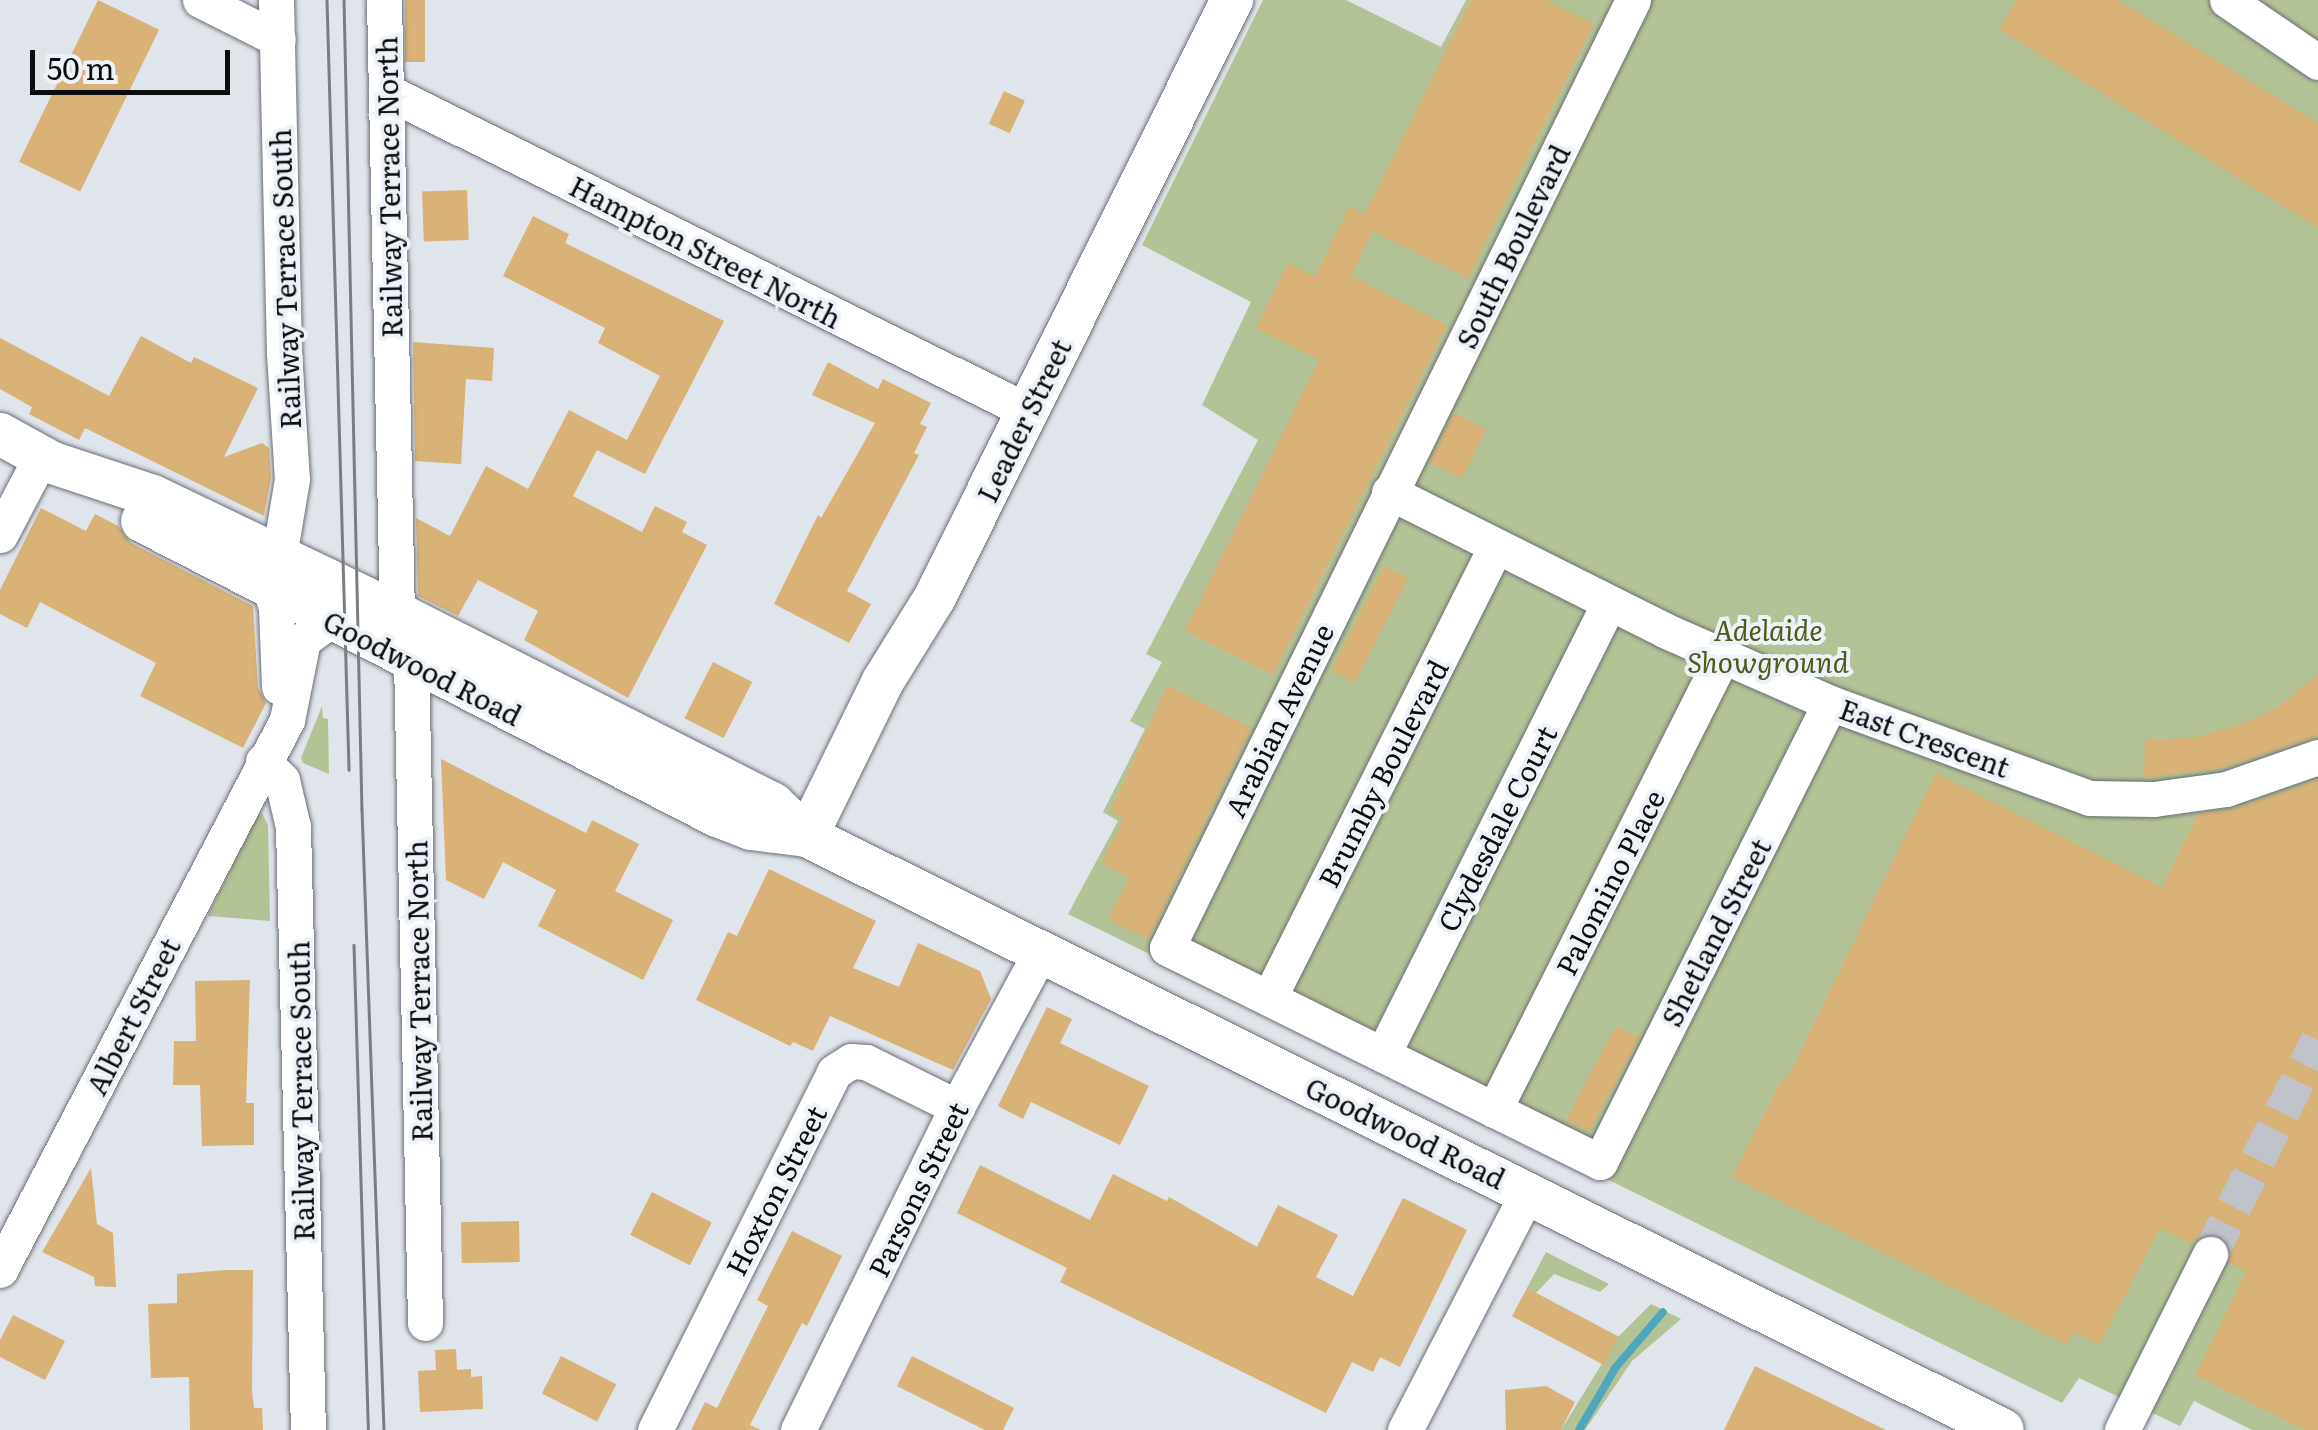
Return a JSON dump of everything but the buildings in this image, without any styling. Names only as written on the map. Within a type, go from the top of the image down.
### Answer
[{"type":"main road","name":"Leader Street","points":[[807,836],[883,681],[935,596],[1232,0]]},
{"type":"main road","name":"Goodwood Road","points":[[0,434],[139,520],[274,573],[334,602],[411,659],[717,816],[750,829],[807,836]]},
{"type":"main road","name":"Goodwood Road","points":[[334,602],[397,614],[774,804],[807,836],[2003,1430]]},
{"type":"street","points":[[200,0],[278,38]]},
{"type":"street","name":"Railway Terrace South","points":[[274,573],[292,478],[284,353],[276,0]]},
{"type":"street","name":"Railway Terrace North","points":[[384,0],[397,614]]},
{"type":"street","name":"South Boulevard","points":[[1389,492],[1633,0]]},
{"type":"street","points":[[2228,0],[2318,62]]},
{"type":"street","name":"Hampton Street North","points":[[386,91],[1027,411]]},
{"type":"street","points":[[0,535],[47,460]]},
{"type":"street","name":"East Crescent","points":[[1389,492],[1495,548],[1830,702],[2089,798],[2154,799],[2226,789],[2318,757]]},
{"type":"street","name":"Arabian Avenue","points":[[1269,998],[1167,948],[1389,492]]},
{"type":"street","points":[[334,602],[379,575],[396,538]]},
{"type":"street","name":"Brumby Boulevard","points":[[1269,998],[1495,548]]},
{"type":"street","name":"Albert Street","points":[[263,761],[279,691],[274,573]]},
{"type":"street","name":"Albert Street","points":[[0,1270],[292,711],[303,640],[334,602]]},
{"type":"street","name":"Clydesdale Court","points":[[1383,1054],[1609,602]]},
{"type":"street","name":"Palomino Place","points":[[1494,1110],[1723,655]]},
{"type":"street","name":"Railway Terrace North","points":[[411,659],[426,1323]]},
{"type":"street","name":"Shetland Street","points":[[1494,1110],[1600,1162],[1830,702]]},
{"type":"street","name":"Railway Terrace South","points":[[263,761],[282,780],[293,827],[308,1430]]},
{"type":"street","name":"Parsons Street","points":[[798,1430],[957,1107],[1042,951]]},
{"type":"street","points":[[1269,998],[1494,1110]]},
{"type":"street","name":"Hoxton Street","points":[[655,1430],[834,1072],[850,1060],[866,1062],[957,1107]]},
{"type":"street","points":[[1405,1430],[1528,1192]]},
{"type":"street","points":[[2122,1430],[2210,1254]]},
{"type":"green space","name":"Adelaide Showground","points":[[1263,0],[1346,0],[1441,47],[1466,0],[2318,0],[2318,1430],[2252,1430],[2194,1401],[2180,1426],[2079,1378],[2062,1403],[1068,914],[1118,821],[1103,812],[1145,729],[1130,721],[1162,662],[1146,654],[1258,440],[1202,405],[1251,302],[1142,245]]},
{"type":"green space","points":[[322,706],[323,718],[328,719],[329,774],[303,763],[301,758]]},
{"type":"green space","points":[[262,813],[268,825],[270,921],[208,916],[256,816]]},
{"type":"green space","points":[[1546,1252],[1609,1284],[1600,1292],[1554,1274],[1536,1293],[1527,1288]]},
{"type":"green space","points":[[1651,1304],[1681,1319],[1632,1361],[1585,1430],[1561,1430],[1619,1336]]},
{"type":"waterway","points":[[1579,1430],[1616,1367],[1663,1312]]},
{"type":"tunnel","points":[[2210,1254],[2318,1040]]},
{"type":"tram line","points":[[327,0],[349,770]]},
{"type":"tram line","points":[[344,0],[362,809],[384,1430]]},
{"type":"tram line","points":[[354,945],[368,1430]]}]
